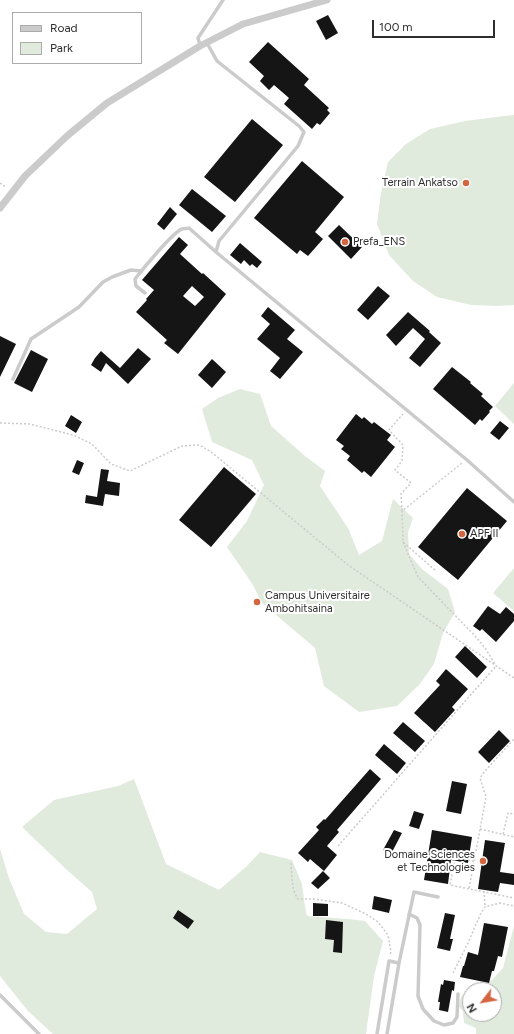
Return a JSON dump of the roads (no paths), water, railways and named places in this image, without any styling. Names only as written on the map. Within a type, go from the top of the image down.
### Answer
[{"type":"street","points":[[0,208],[25,176],[67,136],[107,103],[204,45],[243,24],[327,0]]},
{"type":"lane","points":[[216,252],[218,241],[298,146],[304,132],[299,126],[217,61],[198,38],[223,0]]},
{"type":"lane","points":[[144,293],[136,286],[136,279],[141,271],[175,234],[182,229],[189,228],[467,460],[514,502]]},
{"type":"lane","points":[[13,379],[31,339],[79,307],[103,282],[112,276],[131,270],[141,271]]},
{"type":"lane","points":[[387,1034],[399,963],[414,892],[438,897]]},
{"type":"lane","points":[[409,914],[417,918],[420,925],[418,996],[423,1009],[434,1022],[444,1025],[453,1023],[457,1017],[458,994]]},
{"type":"lane","points":[[377,1034],[389,961],[399,963]]},
{"type":"lane","points":[[0,995],[39,1034]]},
{"type":"place","name":"Terrain Ankatso","points":[[466,183]]},
{"type":"place","name":"Prefa_ENS","points":[[345,242]]},
{"type":"place","name":"APF II","points":[[462,534]]},
{"type":"place","name":"Campus Universitaire Ambohitsaina","points":[[257,602]]},
{"type":"place","name":"Domaine Sciences et Technologies","points":[[483,861]]}]
